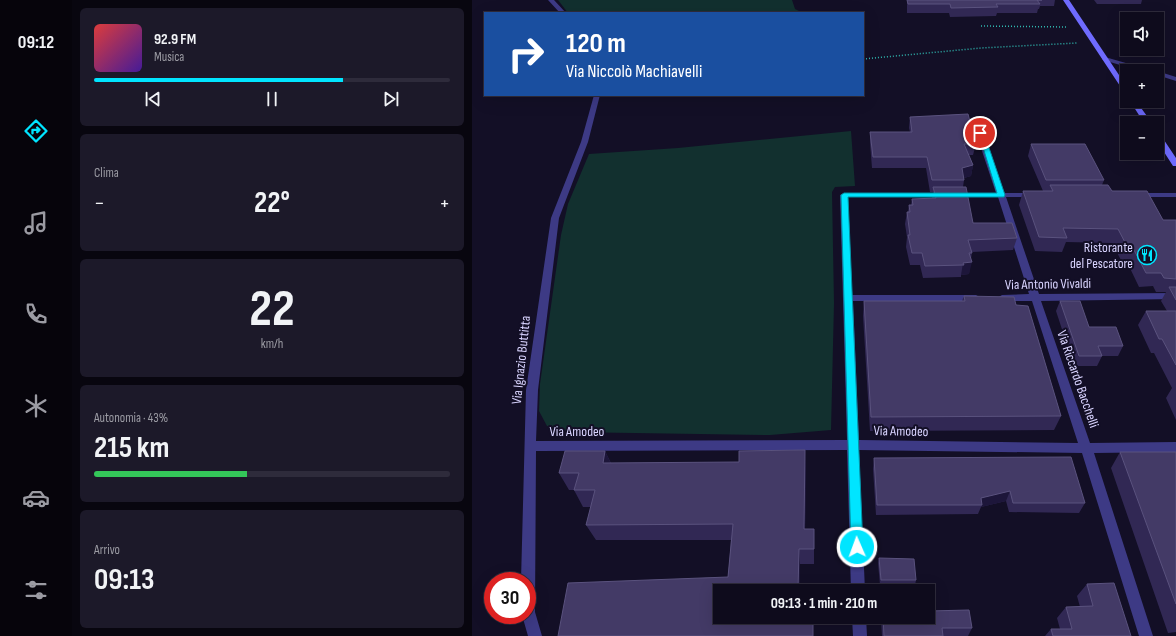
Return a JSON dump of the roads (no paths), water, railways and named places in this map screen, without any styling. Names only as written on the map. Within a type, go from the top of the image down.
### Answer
[{"type":"main road","points":[[1066,0],[1120,82]]},
{"type":"main road","points":[[1164,146],[1176,164]]},
{"type":"street","points":[[551,0],[562,12]]},
{"type":"street","points":[[1104,59],[1122,64]]},
{"type":"street","points":[[1164,75],[1176,79]]},
{"type":"street","name":"Via Ignazio Buttitta","points":[[535,636],[528,612],[532,390],[555,218],[563,192],[587,138],[597,96]]},
{"type":"street","name":"Via Riccardo Bacchelli","points":[[980,133],[1086,448],[1146,636]]},
{"type":"street","points":[[858,584],[844,195],[1041,195]]},
{"type":"street","points":[[1128,195],[1176,195]]},
{"type":"street","name":"Via Antonio Vivaldi","points":[[848,298],[1176,296]]},
{"type":"street","name":"Via Amodeo","points":[[530,446],[853,445],[1086,448],[1176,447]]},
{"type":"street","points":[[859,624],[860,636]]},
{"type":"place","name":"Ristorante del Pescatore","points":[[1147,255]]}]
